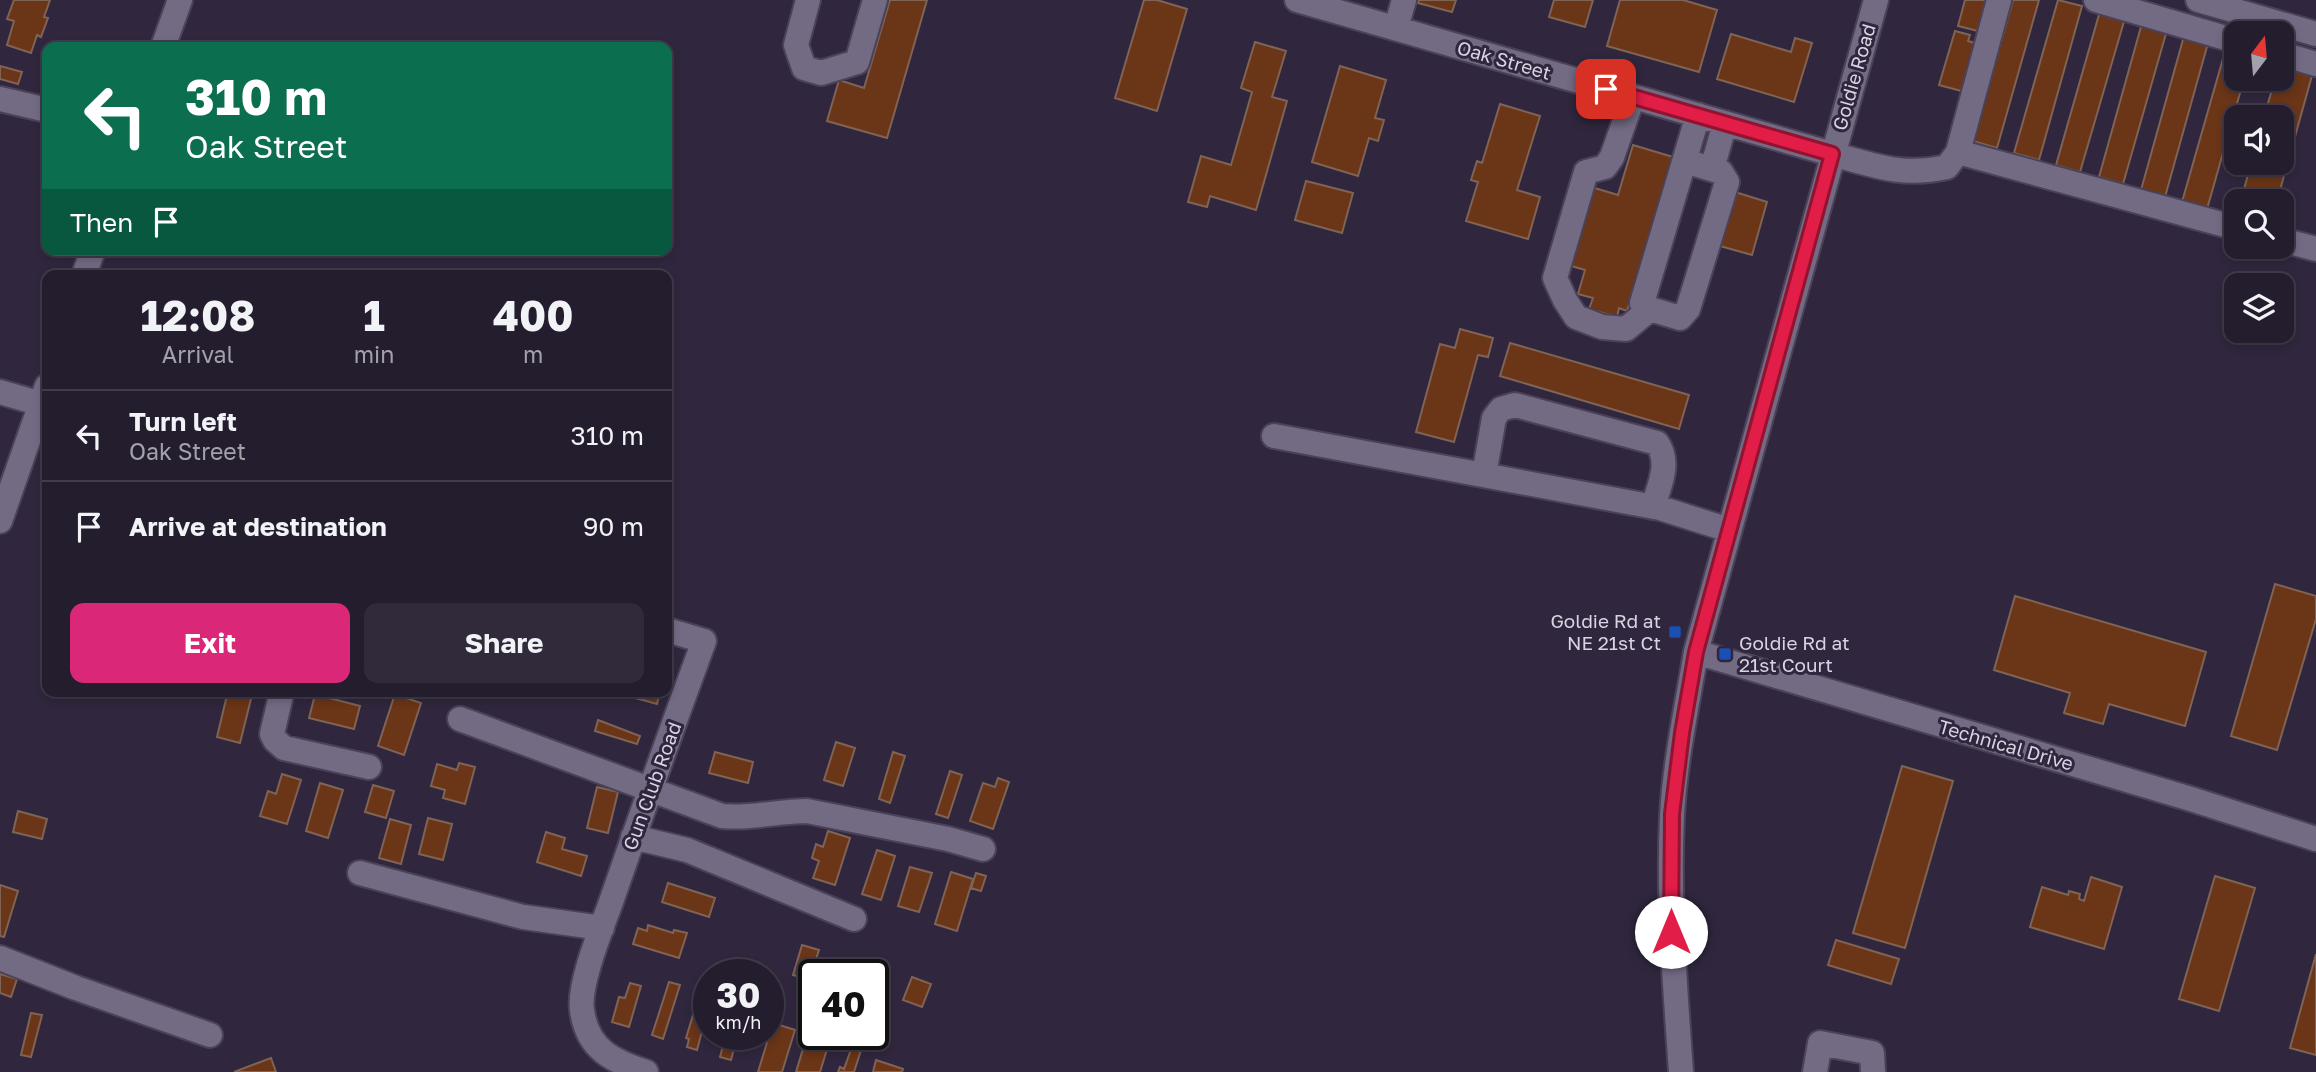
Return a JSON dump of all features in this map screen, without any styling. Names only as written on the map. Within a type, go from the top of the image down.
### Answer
[{"type":"street","points":[[165,42],[180,0]]},
{"type":"street","points":[[808,0],[796,46],[804,68],[821,73],[857,62],[875,0]]},
{"type":"street","name":"Oak Street","points":[[1297,0],[1901,172],[1923,173],[1947,167],[1958,152]]},
{"type":"street","points":[[1396,28],[1404,0]]},
{"type":"street","name":"Goldie Road","points":[[1681,1072],[1671,932],[1672,814],[1696,652],[1876,0]]},
{"type":"street","points":[[1999,0],[1958,152],[2224,225]]},
{"type":"street","points":[[2096,0],[2224,37]]},
{"type":"street","points":[[2198,0],[2316,34]]},
{"type":"street","points":[[2294,58],[2316,64]]},
{"type":"street","points":[[1633,97],[1612,157],[1605,167],[1586,172],[1555,278],[1576,317],[1602,327],[1626,329],[1650,309]]},
{"type":"street","points":[[0,99],[42,109]]},
{"type":"street","points":[[1685,162],[1721,172],[1727,182],[1688,309],[1679,318],[1650,309],[1642,303],[1698,115]]},
{"type":"street","points":[[1712,169],[1725,123]]},
{"type":"street","points":[[2294,243],[2316,249]]},
{"type":"street","points":[[0,391],[42,395]]},
{"type":"street","points":[[1484,475],[1494,418],[1501,409],[1515,405],[1657,443],[1665,463],[1653,507]]},
{"type":"street","points":[[0,521],[36,454],[42,410]]},
{"type":"street","points":[[1274,436],[1653,507],[1729,530]]},
{"type":"street","name":"Gun Club Road","points":[[646,1072],[617,1062],[598,1048],[587,1031],[581,1008],[588,969],[649,790],[704,641],[672,631]]},
{"type":"street","name":"Technical Drive","points":[[1696,652],[2191,799],[2316,839]]},
{"type":"street","points":[[281,697],[272,734],[284,748],[369,767]]},
{"type":"street","points":[[460,719],[722,816],[742,818],[785,811],[807,811],[948,839],[983,849]]},
{"type":"street","points":[[633,837],[687,850],[854,919]]},
{"type":"street","points":[[360,873],[523,917],[602,928]]},
{"type":"street","points":[[0,958],[210,1035]]},
{"type":"street","points":[[1815,1072],[1820,1043],[1872,1053],[1873,1072]]},
{"type":"building","points":[[14,0],[50,0],[44,17],[48,18],[41,37],[37,35],[31,53],[7,45],[14,21],[7,19]]},
{"type":"building","points":[[890,0],[927,0],[887,138],[827,121],[839,80],[864,88]]},
{"type":"building","points":[[1144,0],[1157,0],[1187,9],[1157,111],[1115,98]]},
{"type":"building","points":[[1419,0],[1456,0],[1452,12],[1418,3]]},
{"type":"building","points":[[1554,0],[1593,0],[1585,27],[1549,17]]},
{"type":"building","points":[[1620,0],[1683,0],[1717,10],[1699,72],[1607,46]]},
{"type":"building","points":[[1965,0],[1991,0],[1982,32],[1958,26]]},
{"type":"building","points":[[2013,0],[2039,0],[1997,148],[1973,141]]},
{"type":"building","points":[[2058,0],[2082,6],[2039,160],[2014,153]]},
{"type":"building","points":[[2100,11],[2125,18],[2080,172],[2056,165]]},
{"type":"building","points":[[2142,23],[2167,30],[2123,184],[2099,177]]},
{"type":"building","points":[[1955,31],[1970,35],[1968,41],[1979,44],[1965,92],[1939,85]]},
{"type":"building","points":[[1731,34],[1791,52],[1795,38],[1812,43],[1794,102],[1717,79]]},
{"type":"building","points":[[2184,36],[2208,43],[2165,197],[2141,190]]},
{"type":"building","points":[[1255,42],[1286,51],[1272,97],[1287,101],[1256,210],[1210,196],[1207,207],[1188,202],[1201,156],[1231,165],[1252,92],[1241,88]]},
{"type":"building","points":[[2224,55],[2224,91],[2241,91],[2237,105],[2224,105],[2224,149],[2207,209],[2182,202]]},
{"type":"building","points":[[0,66],[22,72],[18,84],[0,79]]},
{"type":"building","points":[[1340,66],[1386,80],[1375,118],[1384,120],[1378,141],[1369,138],[1358,176],[1312,162]]},
{"type":"building","points":[[2294,67],[2313,72],[2294,140],[2294,105],[2267,105],[2272,91],[2294,91]]},
{"type":"building","points":[[1500,104],[1540,116],[1517,190],[1540,197],[1528,239],[1466,221],[1478,182],[1471,180],[1477,161],[1482,163]]},
{"type":"building","points":[[1633,145],[1673,157],[1627,311],[1619,308],[1617,317],[1589,309],[1593,298],[1578,294],[1585,270],[1565,264],[1588,186],[1618,195]]},
{"type":"building","points":[[2248,175],[2284,175],[2280,189],[2244,189]]},
{"type":"building","points":[[1306,181],[1353,193],[1342,233],[1295,220]]},
{"type":"building","points":[[1735,192],[1767,202],[1752,255],[1720,246]]},
{"type":"building","points":[[1460,329],[1493,338],[1488,357],[1478,355],[1454,442],[1416,432],[1440,344],[1455,348]]},
{"type":"building","points":[[1510,343],[1689,395],[1679,429],[1500,376]]},
{"type":"building","points":[[2275,584],[2316,596],[2316,619],[2277,750],[2231,736]]},
{"type":"building","points":[[2015,596],[2206,652],[2185,726],[2109,704],[2103,724],[2064,713],[2070,693],[1994,670]]},
{"type":"building","points":[[227,697],[252,697],[240,743],[217,737]]},
{"type":"building","points":[[314,697],[329,697],[360,706],[354,729],[309,718]]},
{"type":"building","points":[[394,697],[421,703],[404,755],[378,746]]},
{"type":"building","points":[[632,697],[659,697],[657,704]]},
{"type":"building","points":[[598,720],[640,736],[637,744],[595,731]]},
{"type":"building","points":[[836,742],[855,748],[843,786],[824,780]]},
{"type":"building","points":[[715,752],[753,762],[748,783],[709,773]]},
{"type":"building","points":[[893,752],[905,756],[890,803],[879,799]]},
{"type":"building","points":[[459,763],[475,767],[465,804],[443,798],[445,790],[431,786],[437,764],[457,770]]},
{"type":"building","points":[[1902,766],[1953,781],[1905,948],[1853,933]]},
{"type":"building","points":[[950,771],[962,775],[948,818],[936,814]]},
{"type":"building","points":[[282,774],[301,780],[287,824],[260,816],[268,791],[276,794]]},
{"type":"building","points":[[998,778],[1009,782],[993,829],[970,821],[983,783],[995,787]]},
{"type":"building","points":[[320,783],[343,790],[328,838],[306,831]]},
{"type":"building","points":[[373,785],[394,791],[386,818],[365,812]]},
{"type":"building","points":[[597,787],[618,792],[608,833],[587,828]]},
{"type":"building","points":[[18,811],[47,819],[42,839],[13,832]]},
{"type":"building","points":[[428,818],[452,824],[443,860],[419,854]]},
{"type":"building","points":[[390,819],[411,825],[401,864],[379,858]]},
{"type":"building","points":[[828,831],[850,838],[835,885],[813,878],[819,861],[812,858],[816,844],[823,847]]},
{"type":"building","points":[[546,832],[565,838],[562,849],[587,856],[581,876],[537,862]]},
{"type":"building","points":[[877,850],[895,856],[881,900],[862,894]]},
{"type":"building","points":[[910,867],[932,873],[919,912],[898,906]]},
{"type":"building","points":[[951,872],[973,879],[957,931],[935,924]]},
{"type":"building","points":[[976,873],[986,876],[981,891],[971,888]]},
{"type":"building","points":[[2215,876],[2255,888],[2219,1011],[2179,999]]},
{"type":"building","points":[[2091,877],[2122,887],[2104,949],[2030,927],[2042,887],[2068,895],[2069,891],[2080,894],[2079,899],[2084,901]]},
{"type":"building","points":[[668,883],[715,898],[709,917],[662,902]]},
{"type":"building","points":[[0,885],[18,891],[4,937],[0,936]]},
{"type":"building","points":[[648,925],[673,933],[674,930],[687,933],[679,958],[633,944],[638,928],[647,931]]},
{"type":"building","points":[[1836,940],[1899,959],[1891,984],[1828,965]]},
{"type":"building","points":[[802,945],[819,950],[816,959],[798,959],[798,976],[793,975]]},
{"type":"building","points":[[2316,954],[2316,1055],[2290,1048]]},
{"type":"building","points":[[0,974],[17,979],[11,997],[0,993]]},
{"type":"building","points":[[912,977],[931,984],[922,1007],[903,1000]]},
{"type":"building","points":[[669,982],[680,985],[663,1039],[652,1035]]},
{"type":"building","points":[[630,983],[641,986],[629,1027],[612,1022],[619,997],[625,998]]},
{"type":"building","points":[[31,1013],[42,1015],[31,1057],[21,1055]]},
{"type":"building","points":[[693,1015],[693,1049],[687,1047],[689,1039],[686,1038]]},
{"type":"building","points":[[784,1026],[795,1030],[782,1072],[758,1072],[765,1050],[784,1050]]},
{"type":"building","points":[[722,1050],[734,1050],[731,1060],[720,1057]]},
{"type":"building","points":[[803,1050],[827,1050],[820,1072],[796,1072]]},
{"type":"building","points":[[851,1050],[861,1050],[854,1072],[838,1072],[840,1067],[844,1069]]},
{"type":"building","points":[[271,1058],[276,1072],[234,1072]]},
{"type":"building","points":[[876,1060],[903,1069],[902,1072],[873,1072]]},
{"type":"place","name":"Goldie Rd at NE 21st Ct","points":[[1675,632]]},
{"type":"place","name":"Goldie Rd at 21st Court","points":[[1725,654]]},
{"type":"route","points":[[1606,89],[1832,154],[1696,652],[1672,814],[1671,932]]}]
